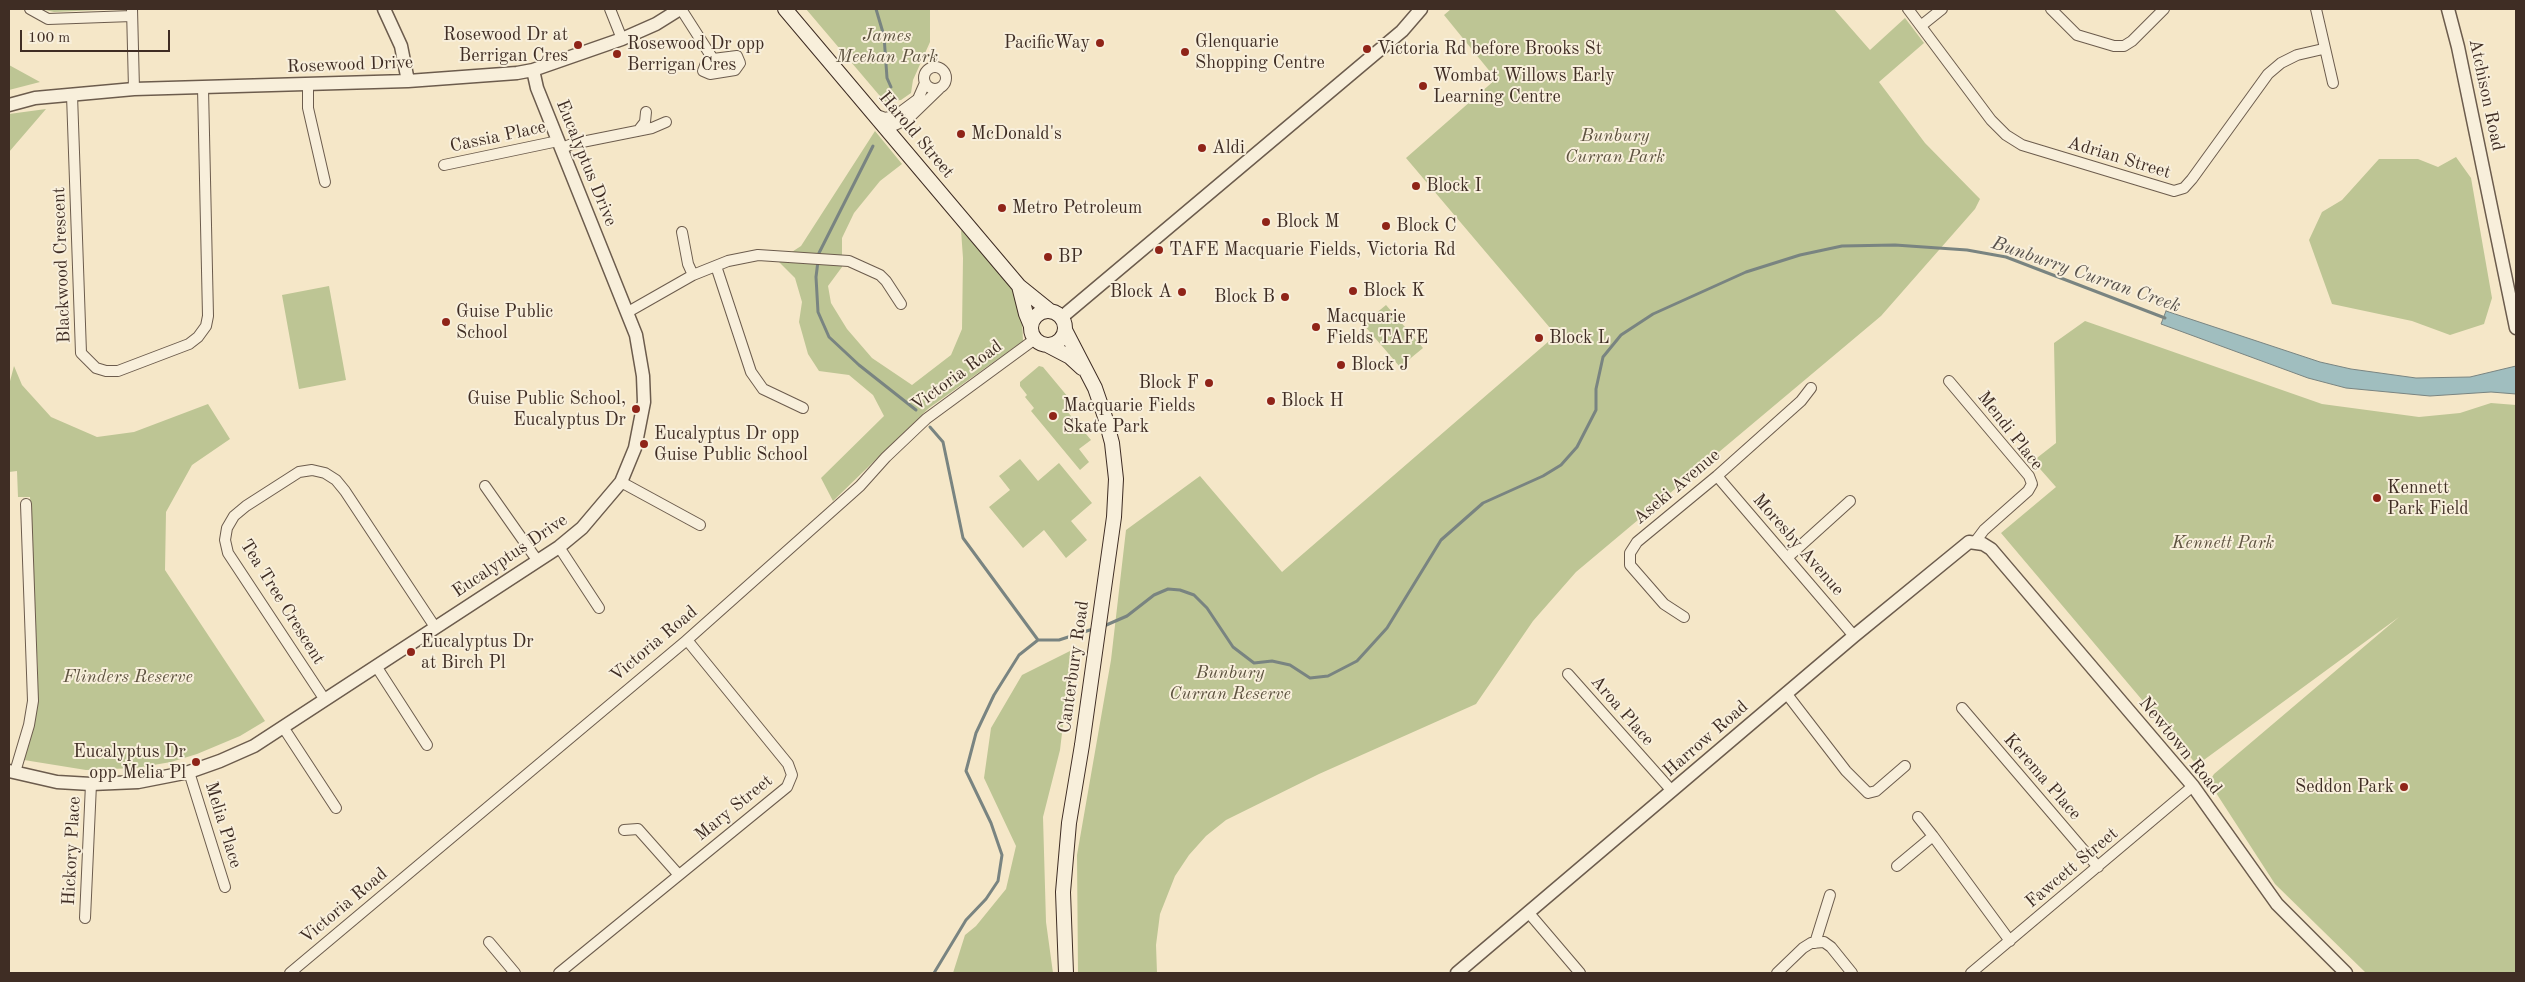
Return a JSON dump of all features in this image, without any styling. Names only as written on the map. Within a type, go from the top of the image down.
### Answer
[{"type":"main road","name":"Harold Street","points":[[785,9],[1018,286],[1059,319]]},
{"type":"main road","name":"Harold Street","points":[[1018,286],[1026,314],[1038,337]]},
{"type":"main road","points":[[1038,315],[1059,319],[1059,341],[1038,337],[1038,315]]},
{"type":"main road","name":"Canterbury Road","points":[[1059,319],[1095,388],[1112,443],[1116,479],[1114,517],[1069,823],[1063,892],[1066,973]]},
{"type":"main road","name":"Canterbury Road","points":[[1038,337],[1070,357],[1084,370]]},
{"type":"street","points":[[30,9],[48,19],[132,12],[134,89]]},
{"type":"street","points":[[384,9],[402,46],[408,80]]},
{"type":"street","points":[[610,9],[622,39]]},
{"type":"street","points":[[680,9],[713,58]]},
{"type":"street","name":"Rosewood Drive","points":[[9,105],[35,98],[134,89],[408,80],[532,70],[622,39],[680,9]]},
{"type":"street","points":[[1059,319],[1402,31],[1418,9]]},
{"type":"street","name":"Adrian Street","points":[[1908,9],[1922,25],[1991,120],[2006,135],[2022,146],[2174,191],[2184,188],[2192,179],[2268,74],[2281,63],[2297,55],[2324,49]]},
{"type":"street","points":[[1922,25],[1942,9]]},
{"type":"street","points":[[2051,9],[2066,27],[2077,35],[2114,46],[2124,46],[2132,41],[2164,9]]},
{"type":"street","points":[[2316,9],[2333,83]]},
{"type":"street","name":"Atchison Road","points":[[2448,9],[2458,47],[2516,328]]},
{"type":"street","points":[[932,68],[939,68],[946,76],[945,84],[908,118],[886,129],[895,116],[918,99],[925,83],[926,72],[932,68]]},
{"type":"street","name":"Eucalyptus Drive","points":[[12,772],[57,782],[91,784],[138,782],[189,772],[254,746],[559,547],[582,528],[620,482],[635,448],[644,402],[640,354],[628,312],[532,70]]},
{"type":"street","points":[[925,83],[931,89],[939,89]]},
{"type":"street","points":[[308,84],[308,108],[325,182]]},
{"type":"street","name":"Blackwood Crescent","points":[[72,95],[81,353],[96,368],[106,371],[118,371],[189,344],[198,337],[206,326],[208,306],[203,88]]},
{"type":"street","points":[[638,132],[645,122],[646,112]]},
{"type":"street","points":[[873,114],[885,118],[895,116]]},
{"type":"street","points":[[903,150],[900,138],[908,118]]},
{"type":"street","name":"Cassia Place","points":[[444,165],[638,132],[666,122]]},
{"type":"street","points":[[682,232],[688,264],[693,275]]},
{"type":"street","points":[[628,312],[693,275],[716,266],[758,255],[849,261],[880,275],[901,304]]},
{"type":"street","points":[[716,266],[751,372],[763,389],[803,408]]},
{"type":"street","name":"Victoria Road","points":[[290,973],[687,640],[860,486],[886,457],[926,419],[1038,337]]},
{"type":"street","name":"Mendi Place","points":[[1949,381],[2029,476],[2032,484],[2028,491],[1984,530],[1979,543]]},
{"type":"street","name":"Aseki Avenue","points":[[1684,617],[1664,604],[1630,565],[1630,553],[1637,542],[1717,476],[1801,400],[1811,388]]},
{"type":"street","name":"Tea Tree Crescent","points":[[325,700],[228,553],[225,540],[227,528],[234,516],[246,506],[299,472],[312,470],[325,472],[346,491],[435,627]]},
{"type":"street","name":"Moresby Avenue","points":[[1717,476],[1854,636]]},
{"type":"street","points":[[620,482],[700,525]]},
{"type":"street","points":[[485,486],[537,560]]},
{"type":"street","points":[[1788,557],[1850,501]]},
{"type":"street","points":[[12,772],[29,725],[33,701],[26,504]]},
{"type":"street","name":"Harrow Road","points":[[1457,973],[1960,547],[1969,542],[1979,543]]},
{"type":"street","name":"Newtown Road","points":[[1979,543],[1991,549],[2193,786],[2277,904],[2346,973]]},
{"type":"street","points":[[559,547],[599,608]]},
{"type":"street","name":"Mary Street","points":[[559,973],[787,787],[792,775],[788,764],[687,640]]},
{"type":"street","points":[[376,666],[427,745]]},
{"type":"street","name":"Aroa Place","points":[[1568,674],[1672,791]]},
{"type":"street","points":[[1786,693],[1846,771],[1868,793],[1876,791],[1905,766]]},
{"type":"street","name":"Kerema Place","points":[[1962,708],[2098,867]]},
{"type":"street","points":[[283,727],[336,808]]},
{"type":"street","name":"Melia Place","points":[[189,772],[225,887]]},
{"type":"street","name":"Hickory Place","points":[[85,918],[91,784]]},
{"type":"street","name":"Fawcett Street","points":[[1971,973],[2193,786]]},
{"type":"street","points":[[1918,817],[2010,941]]},
{"type":"street","points":[[624,830],[638,829],[678,874]]},
{"type":"street","points":[[1896,866],[1933,836]]},
{"type":"street","points":[[1815,943],[1830,895]]},
{"type":"street","points":[[1528,912],[1580,973]]},
{"type":"street","points":[[489,942],[515,973]]},
{"type":"street","points":[[1776,973],[1803,948],[1815,943],[1824,942],[1831,947],[1852,973]]},
{"type":"green space","points":[[41,9],[120,9],[54,12]]},
{"type":"green space","name":"James Meehan Park","points":[[806,9],[930,9],[930,42],[913,80],[911,93],[901,100],[885,102]]},
{"type":"green space","name":"Bunbury Curran Reserve","points":[[1451,9],[1834,9],[1870,50],[1905,18],[1924,43],[1879,82],[1925,143],[1980,199],[1975,209],[1881,316],[1576,572],[1533,621],[1476,704],[1319,774],[1226,820],[1206,836],[1189,855],[1175,876],[1160,914],[1156,945],[1157,973],[1078,973],[1077,855],[1111,660],[1126,530],[1200,476],[1282,572],[1556,335],[1406,158],[1496,79],[1444,15]]},
{"type":"green space","points":[[9,65],[40,82],[9,90]]},
{"type":"green space","points":[[46,109],[9,152],[9,114]]},
{"type":"green space","points":[[875,131],[902,164],[880,181],[854,213],[842,238],[842,267],[828,286],[831,303],[847,329],[872,358],[912,385],[951,355],[962,329],[963,258],[961,230],[1021,297],[1023,341],[929,408],[833,501],[821,478],[884,416],[873,395],[849,375],[819,371],[808,354],[799,322],[802,302],[795,278],[778,261],[801,246]]},
{"type":"green space","points":[[2456,157],[2471,178],[2492,298],[2484,324],[2450,335],[2412,321],[2332,304],[2309,240],[2322,212],[2342,200],[2379,159],[2418,159],[2438,167]]},
{"type":"green space","points":[[329,286],[346,380],[299,389],[282,295]]},
{"type":"green space","points":[[1386,305],[1423,348],[1400,367],[1363,324]]},
{"type":"green space","name":"Kennett Park","points":[[2085,321],[2322,404],[2419,417],[2460,413],[2491,403],[2516,405],[2516,973],[2366,973],[2275,884],[2209,782],[2214,774],[2399,617],[2197,765],[2001,533],[2056,487],[2033,461],[2056,443],[2054,343]]},
{"type":"green space","name":"Flinders Reserve","points":[[14,366],[22,385],[51,417],[97,437],[134,432],[208,404],[230,439],[192,465],[166,512],[165,570],[265,721],[240,736],[197,754],[171,762],[136,768],[86,770],[24,760],[38,704],[38,675],[30,497],[18,497],[17,471],[9,472],[9,385]]},
{"type":"green space","name":"Macquarie Fields Skate Park","points":[[1039,366],[1043,367],[1073,403],[1066,410],[1091,440],[1079,449],[1089,462],[1080,470],[1031,411],[1034,408],[1025,397],[1027,395],[1020,386],[1020,382]]},
{"type":"green space","points":[[1020,459],[1038,481],[1059,463],[1092,503],[1071,521],[1087,540],[1066,558],[1044,530],[1023,548],[989,507],[1010,490],[999,476]]},
{"type":"green space","points":[[1070,651],[1060,750],[1043,817],[1046,922],[1053,973],[953,973],[965,935],[976,926],[1006,889],[1016,846],[984,778],[991,728],[1022,675]]},
{"type":"water","points":[[2166,311],[2320,362],[2351,369],[2416,378],[2470,377],[2516,366],[2516,394],[2491,392],[2430,396],[2346,388],[2308,378],[2161,324]]},
{"type":"waterway","points":[[876,9],[884,36],[887,78],[891,87]]},
{"type":"waterway","points":[[873,146],[819,253],[816,277],[818,312],[829,337],[859,365],[916,410]]},
{"type":"waterway","name":"Bunburry Curran Creek","points":[[1104,626],[1127,616],[1154,595],[1168,589],[1180,590],[1194,595],[1207,608],[1233,647],[1254,663],[1272,661],[1290,665],[1310,678],[1328,676],[1357,661],[1387,628],[1441,540],[1483,503],[1543,476],[1561,465],[1577,447],[1596,410],[1596,389],[1603,357],[1621,335],[1653,314],[1746,272],[1800,255],[1842,246],[1895,245],[1967,250],[2006,257],[2165,318]]},
{"type":"waterway","points":[[930,427],[943,442],[963,538],[1038,640]]},
{"type":"waterway","name":"Bunburry Curran Creek","points":[[934,973],[966,920],[986,899],[998,881],[1002,855],[991,823],[966,771],[976,733],[994,695],[1019,655],[1038,640],[1059,640],[1093,629]]},
{"type":"place","name":"PacificWay","points":[[1100,43]]},
{"type":"place","name":"Rosewood Dr at Berrigan Cres","points":[[578,45]]},
{"type":"place","name":"Victoria Rd before Brooks St","points":[[1367,49]]},
{"type":"place","name":"Glenquarie Shopping Centre","points":[[1185,52]]},
{"type":"place","name":"Rosewood Dr opp Berrigan Cres","points":[[617,54]]},
{"type":"place","name":"Wombat Willows Early Learning Centre","points":[[1423,86]]},
{"type":"place","name":"McDonald's","points":[[961,134]]},
{"type":"place","name":"Aldi","points":[[1202,148]]},
{"type":"place","name":"Block I","points":[[1416,186]]},
{"type":"place","name":"Metro Petroleum","points":[[1002,208]]},
{"type":"place","name":"Block M","points":[[1266,222]]},
{"type":"place","name":"Block C","points":[[1386,226]]},
{"type":"place","name":"TAFE Macquarie Fields, Victoria Rd","points":[[1159,250]]},
{"type":"place","name":"BP","points":[[1048,257]]},
{"type":"place","name":"Block K","points":[[1353,291]]},
{"type":"place","name":"Block A","points":[[1182,292]]},
{"type":"place","name":"Block B","points":[[1285,297]]},
{"type":"place","name":"Guise Public School","points":[[446,322]]},
{"type":"place","name":"Macquarie Fields TAFE","points":[[1316,327]]},
{"type":"place","name":"Block L","points":[[1539,338]]},
{"type":"place","name":"Block J","points":[[1341,365]]},
{"type":"place","name":"Block F","points":[[1209,383]]},
{"type":"place","name":"Block H","points":[[1271,401]]},
{"type":"place","name":"Guise Public School, Eucalyptus Dr","points":[[636,409]]},
{"type":"place","name":"Macquarie Fields Skate Park","points":[[1053,416]]},
{"type":"place","name":"Eucalyptus Dr opp Guise Public School","points":[[644,444]]},
{"type":"place","name":"Kennett Park Field","points":[[2377,498]]},
{"type":"place","name":"Eucalyptus Dr at Birch Pl","points":[[411,652]]},
{"type":"place","name":"Eucalyptus Dr opp Melia Pl","points":[[196,762]]},
{"type":"place","name":"Seddon Park","points":[[2404,787]]},
{"type":"park label","name":"Bunbury Curran Park","points":[[1615,146]]}]
